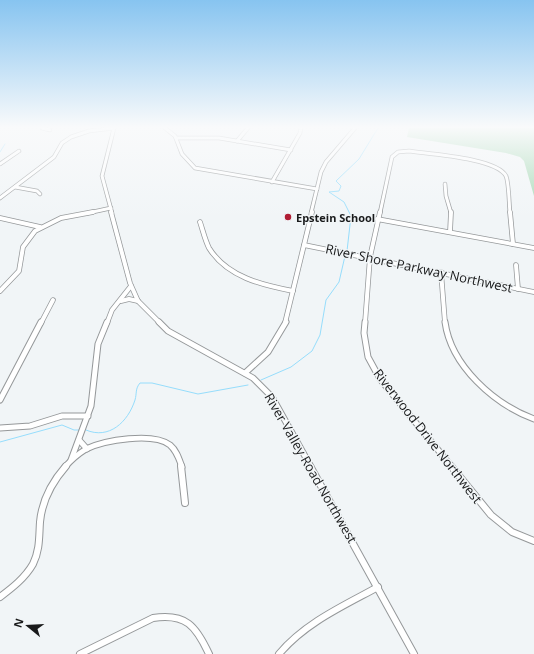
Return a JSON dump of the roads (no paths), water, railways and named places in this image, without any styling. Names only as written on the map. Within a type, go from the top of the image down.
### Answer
[{"type":"street","points":[[0,198],[52,159]]},
{"type":"street","name":"River Valley Road Northwest","points":[[106,159],[102,176],[131,286],[138,301],[156,321],[176,336],[245,373],[260,383],[272,397],[414,654]]},
{"type":"street","points":[[186,159],[195,168],[317,189]]},
{"type":"street","points":[[272,182],[286,159]]},
{"type":"street","points":[[245,373],[266,356],[274,346],[285,325],[321,172],[329,159]]},
{"type":"street","name":"Riverwood Drive Northwest","points":[[392,159],[377,219],[370,257],[364,333],[365,344],[374,368],[482,507],[503,526],[518,535],[534,541]]},
{"type":"street","name":"Riverwood Drive Northwest","points":[[461,159],[484,162],[497,167],[505,174],[513,244]]},
{"type":"street","points":[[445,184],[446,196],[451,212],[450,232]]},
{"type":"street","points":[[15,187],[37,191],[40,194]]},
{"type":"street","points":[[0,291],[19,271],[24,243],[40,227],[61,218],[110,208]]},
{"type":"street","points":[[0,218],[40,227]]},
{"type":"street","points":[[377,219],[534,248]]},
{"type":"street","points":[[200,222],[208,247],[222,264],[254,282],[293,291]]},
{"type":"street","name":"River Shore Parkway Northwest","points":[[304,245],[370,257],[534,292]]},
{"type":"street","points":[[516,265],[518,289]]},
{"type":"street","points":[[441,272],[446,331],[455,353],[467,369],[505,406],[534,419]]},
{"type":"street","points":[[70,461],[88,416],[93,397],[95,361],[98,344],[112,310],[127,293],[131,286]]},
{"type":"street","points":[[119,301],[129,299],[138,301]]},
{"type":"street","points":[[0,400],[53,300]]},
{"type":"street","points":[[0,428],[25,427],[62,416],[88,416]]},
{"type":"street","points":[[0,597],[20,580],[34,560],[41,539],[41,515],[46,497],[56,478],[70,461],[86,450],[108,441],[125,439],[158,439],[167,443],[174,448],[178,455],[186,503]]},
{"type":"street","points":[[79,440],[86,450]]},
{"type":"street","points":[[279,654],[290,640],[304,630],[378,587]]},
{"type":"street","points":[[80,654],[153,618],[164,615],[177,616],[190,623],[200,634],[209,654]]},
{"type":"waterway","points":[[347,251],[351,216],[344,202],[329,192],[339,191],[341,186],[336,181],[359,159]]},
{"type":"waterway","points":[[261,380],[291,367],[312,351],[320,335],[326,300],[339,282],[345,256]]},
{"type":"waterway","points":[[86,430],[102,433],[110,431],[122,422],[132,408],[138,385],[140,383],[152,383],[198,394],[248,385]]},
{"type":"waterway","points":[[0,442],[62,425],[74,430],[79,430]]},
{"type":"place","name":"Epstein School","points":[[288,217]]}]
